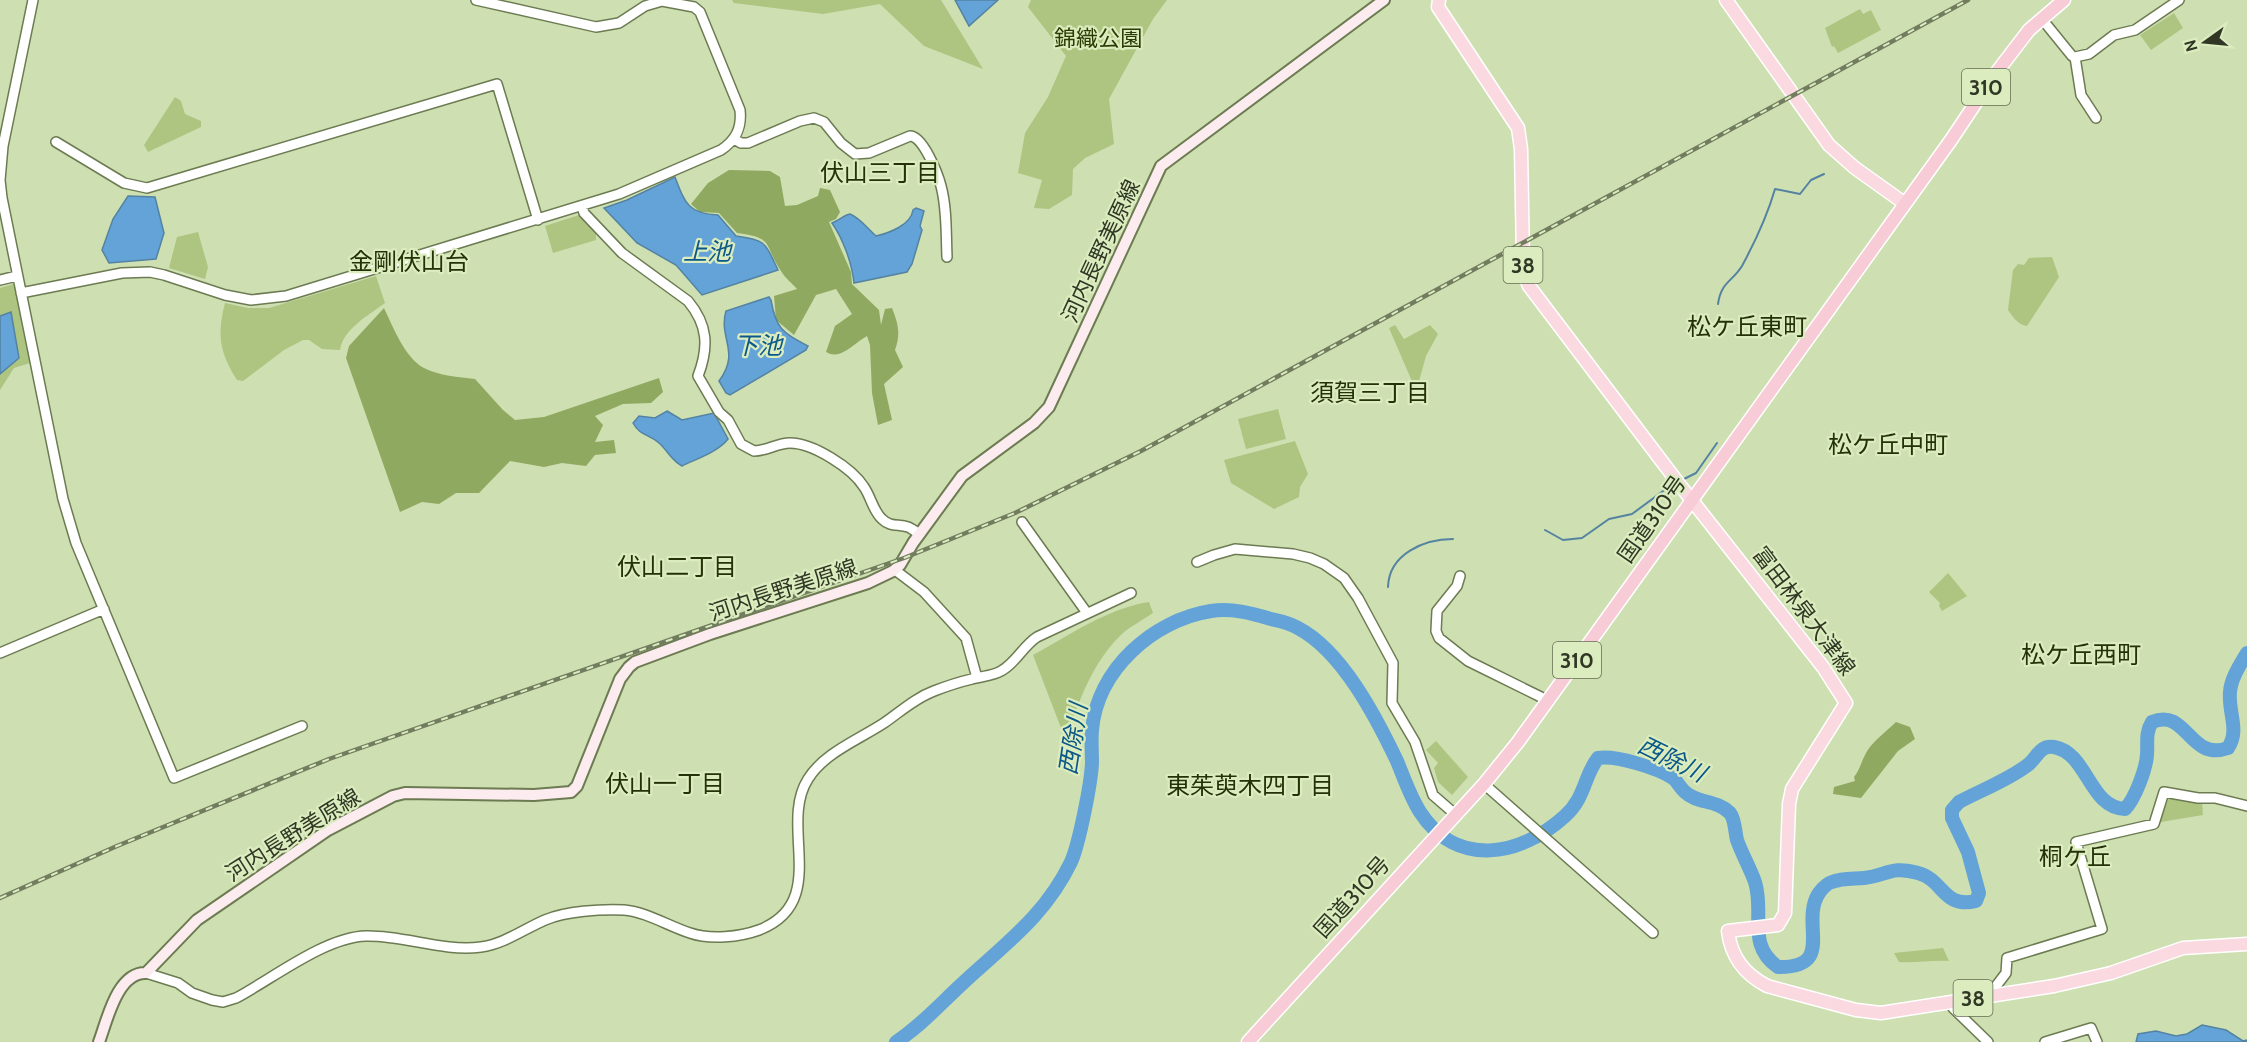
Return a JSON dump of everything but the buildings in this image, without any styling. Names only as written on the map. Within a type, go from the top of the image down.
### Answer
[{"type":"highway","name":"国道310号","points":[[1248,1042],[1484,784],[1518,742],[1951,140],[1993,77],[2029,30],[2064,0]]},
{"type":"main road","name":"河内長野美原線","points":[[99,1042],[110,1011],[126,981],[135,974],[146,973],[197,920],[328,830],[393,796],[411,793],[534,795],[571,792],[577,786],[617,685],[624,673],[635,662],[710,634],[868,583],[895,570],[962,476],[1034,423],[1049,407],[1161,166],[1384,0]]},
{"type":"main road","name":"富田林泉大津線","points":[[1439,0],[1438,7],[1518,128],[1521,149],[1523,259],[1526,281],[1823,667],[1846,703],[1792,789],[1789,804],[1785,913],[1778,925],[1728,931],[1733,954],[1745,972],[1767,986],[1856,1010],[1881,1013],[1990,994],[2054,986],[2111,973],[2183,948],[2247,944]]},
{"type":"main road","points":[[1726,0],[1829,145],[1849,164],[1904,203]]},
{"type":"street","points":[[33,0],[3,146],[2,198],[67,515],[174,778],[302,726]]},
{"type":"street","points":[[21,293],[136,272],[164,274],[239,298],[273,299],[538,220],[631,189],[721,150],[734,139],[740,125],[740,110],[697,8],[662,1],[645,6],[619,24],[596,27],[476,0]]},
{"type":"street","points":[[2042,19],[2075,57],[2089,54],[2114,35],[2135,30],[2179,0]]},
{"type":"street","points":[[2075,57],[2081,95],[2096,118]]},
{"type":"street","points":[[56,142],[116,179],[140,188],[161,185],[497,84],[538,220]]},
{"type":"street","points":[[734,139],[744,144],[810,118],[824,122],[841,143],[855,154],[869,153],[915,136],[920,139],[925,148],[941,186],[947,257]]},
{"type":"street","points":[[582,206],[584,213],[622,253],[682,296],[696,310],[703,322],[706,336],[706,351],[698,376],[719,412],[728,420],[741,444],[754,451],[777,444],[803,444],[826,455],[855,476],[870,495],[880,518],[887,524],[907,527],[920,534]]},
{"type":"street","points":[[0,280],[17,276]]},
{"type":"street","points":[[1022,522],[1087,613]]},
{"type":"street","points":[[1197,562],[1235,549],[1293,554],[1324,564],[1344,578],[1358,598],[1393,663],[1392,703],[1415,742],[1433,795],[1453,818]]},
{"type":"street","points":[[895,570],[924,592],[966,638],[977,678]]},
{"type":"street","points":[[1460,576],[1457,586],[1437,611],[1436,631],[1439,638],[1468,661],[1547,700]]},
{"type":"street","points":[[146,973],[178,983],[192,993],[205,998],[223,1002],[236,998],[328,945],[363,936],[456,947],[481,947],[497,943],[558,915],[618,910],[639,913],[701,936],[757,931],[771,925],[780,917],[796,893],[800,864],[798,807],[804,786],[817,766],[921,696],[956,683],[1000,671],[1011,664],[1027,643],[1131,594]]},
{"type":"street","points":[[0,653],[104,609]]},
{"type":"street","points":[[1484,784],[1653,933]]},
{"type":"street","points":[[1990,994],[2006,973],[2007,958],[2102,929],[2076,842],[2154,824],[2164,792],[2198,798],[2215,798],[2247,806]]},
{"type":"street","points":[[1952,1002],[1953,1008],[1988,1042]]},
{"type":"street","points":[[2045,1042],[2091,1028],[2097,1042]]},
{"type":"green space","points":[[732,0],[941,0],[983,69],[924,46],[880,4],[823,14],[734,3]]},
{"type":"green space","name":"錦織公園","points":[[1031,0],[1167,0],[1153,19],[1109,99],[1114,144],[1085,158],[1073,169],[1072,195],[1049,209],[1034,208],[1042,180],[1018,173],[1025,133],[1048,97],[1066,56],[1028,7]]},
{"type":"green space","points":[[1860,9],[1863,14],[1871,10],[1881,30],[1838,53],[1834,46],[1832,47],[1825,28]]},
{"type":"green space","points":[[2174,13],[2183,28],[2151,50],[2140,35]]},
{"type":"green space","points":[[175,97],[181,101],[185,114],[201,121],[201,127],[148,152],[144,145]]},
{"type":"green space","points":[[729,170],[770,171],[780,177],[785,206],[797,205],[818,196],[820,188],[830,190],[840,212],[836,219],[829,222],[851,272],[852,284],[879,310],[881,325],[885,309],[892,308],[896,319],[898,334],[895,350],[903,367],[884,384],[892,420],[878,425],[872,393],[870,345],[867,336],[842,353],[826,352],[835,326],[852,314],[836,289],[816,295],[794,335],[776,320],[774,296],[797,289],[783,274],[767,244],[758,237],[737,233],[719,213],[700,212],[691,204],[708,183]]},
{"type":"green space","points":[[579,215],[596,232],[596,240],[553,253],[545,226]]},
{"type":"green space","points":[[198,232],[208,267],[205,279],[169,268],[177,237]]},
{"type":"green space","points":[[2052,257],[2059,277],[2027,326],[2021,324],[2008,310],[2013,270],[2018,264],[2024,265],[2029,258]]},
{"type":"green space","points":[[376,276],[385,303],[351,329],[342,342],[340,350],[322,349],[309,340],[303,340],[284,350],[243,381],[237,380],[226,361],[221,343],[221,324],[225,303],[248,308],[269,308]]},
{"type":"green space","points":[[14,284],[30,363],[14,368],[0,390],[0,288]]},
{"type":"green space","points":[[384,308],[400,341],[417,363],[436,373],[475,379],[515,420],[544,417],[659,378],[663,392],[651,403],[623,404],[595,416],[603,425],[595,442],[614,440],[616,453],[595,455],[586,466],[562,463],[544,467],[510,461],[479,493],[456,493],[439,504],[422,502],[400,512],[346,358],[349,346]]},
{"type":"green space","points":[[1395,325],[1404,339],[1430,325],[1438,334],[1426,356],[1418,385],[1414,386],[1389,328]]},
{"type":"green space","points":[[1278,409],[1286,439],[1246,449],[1238,419]]},
{"type":"green space","points":[[1295,441],[1308,474],[1300,487],[1299,497],[1274,509],[1231,483],[1224,460]]},
{"type":"green space","points":[[1948,573],[1967,596],[1942,611],[1940,603],[1929,592]]},
{"type":"green space","points":[[1149,602],[1153,613],[1122,634],[1094,670],[1075,712],[1066,741],[1033,655],[1104,616]]},
{"type":"green space","points":[[1896,722],[1910,727],[1915,739],[1898,751],[1861,798],[1833,794],[1834,787],[1855,781],[1854,777],[1868,750]]},
{"type":"green space","points":[[1436,741],[1468,777],[1452,795],[1438,782],[1434,768],[1438,763],[1426,750]]},
{"type":"green space","points":[[2171,798],[2202,802],[2203,815],[2161,822],[2168,800]]},
{"type":"green space","points":[[1943,948],[1949,961],[1899,962],[1894,953]]},
{"type":"water","points":[[955,0],[998,0],[969,26]]},
{"type":"water","name":"上池","points":[[675,177],[689,205],[700,212],[718,215],[736,236],[754,239],[764,244],[778,270],[702,295],[676,265],[637,243],[604,208],[627,200]]},
{"type":"water","points":[[128,196],[155,197],[164,233],[156,259],[109,263],[102,250],[113,219]]},
{"type":"water","points":[[916,208],[924,211],[920,226],[922,230],[912,264],[907,272],[854,283],[846,252],[832,223],[850,214],[876,236],[904,224]]},
{"type":"water","name":"下池","points":[[769,297],[778,324],[786,333],[808,346],[806,350],[730,395],[726,393],[719,381],[725,371],[729,353],[724,321],[726,311]]},
{"type":"water","points":[[11,312],[19,358],[0,374],[0,316]]},
{"type":"water","points":[[667,411],[682,420],[714,413],[728,439],[713,451],[682,466],[659,443],[639,431],[633,423],[639,416],[655,418]]},
{"type":"water","points":[[2202,1025],[2226,1030],[2247,1042],[2136,1042],[2138,1034],[2156,1031],[2176,1036],[2187,1034]]},
{"type":"waterway","points":[[1718,304],[1724,287],[1742,266],[1752,247],[1775,189],[1800,194],[1811,180],[1824,174]]},
{"type":"waterway","points":[[1682,480],[1696,473],[1717,443]]},
{"type":"waterway","points":[[1545,530],[1563,540],[1582,538],[1609,519],[1632,514],[1674,483]]},
{"type":"waterway","points":[[1388,587],[1390,575],[1401,557],[1420,545],[1453,539]]},
{"type":"waterway","name":"西除川","points":[[896,1042],[923,1021],[1009,942],[1036,914],[1061,881],[1078,842],[1091,773],[1092,730],[1096,708],[1105,687],[1117,668],[1132,651],[1149,637],[1189,616],[1219,610],[1241,612],[1288,623],[1314,639],[1343,669],[1368,706],[1389,744],[1420,812],[1435,830],[1452,842],[1471,849],[1490,850],[1510,847],[1548,830],[1572,809],[1598,758],[1625,760],[1657,770],[1673,778],[1690,796],[1719,806],[1732,816],[1737,840],[1758,894],[1758,928],[1762,949],[1778,967],[1796,965],[1806,960],[1812,952],[1814,905],[1819,893],[1830,883],[1901,870],[1927,877],[1950,898],[1957,901],[1976,901],[1979,893],[1968,852],[1952,818],[1952,810],[1959,802],[2021,770],[2045,748],[2054,747],[2065,751],[2082,769],[2104,800],[2113,806],[2125,809],[2133,798],[2142,776],[2152,722],[2164,719],[2173,722],[2205,748],[2215,750],[2228,748],[2233,735],[2231,687],[2236,672],[2247,653]]},
{"type":"railway","points":[[0,898],[117,846],[329,759],[904,558],[1015,513],[1141,451],[1968,0]]},
{"type":"district","name":"伏山三丁目","points":[[880,172]]},
{"type":"district","name":"金剛伏山台","points":[[409,261]]},
{"type":"district","name":"松ケ丘東町","points":[[1747,326]]},
{"type":"district","name":"須賀三丁目","points":[[1370,392]]},
{"type":"district","name":"松ケ丘中町","points":[[1888,444]]},
{"type":"district","name":"伏山二丁目","points":[[677,566]]},
{"type":"district","name":"松ケ丘西町","points":[[2081,654]]},
{"type":"district","name":"伏山一丁目","points":[[665,783]]},
{"type":"district","name":"東茱萸木四丁目","points":[[1250,785]]},
{"type":"district","name":"桐ケ丘","points":[[2075,856]]}]
